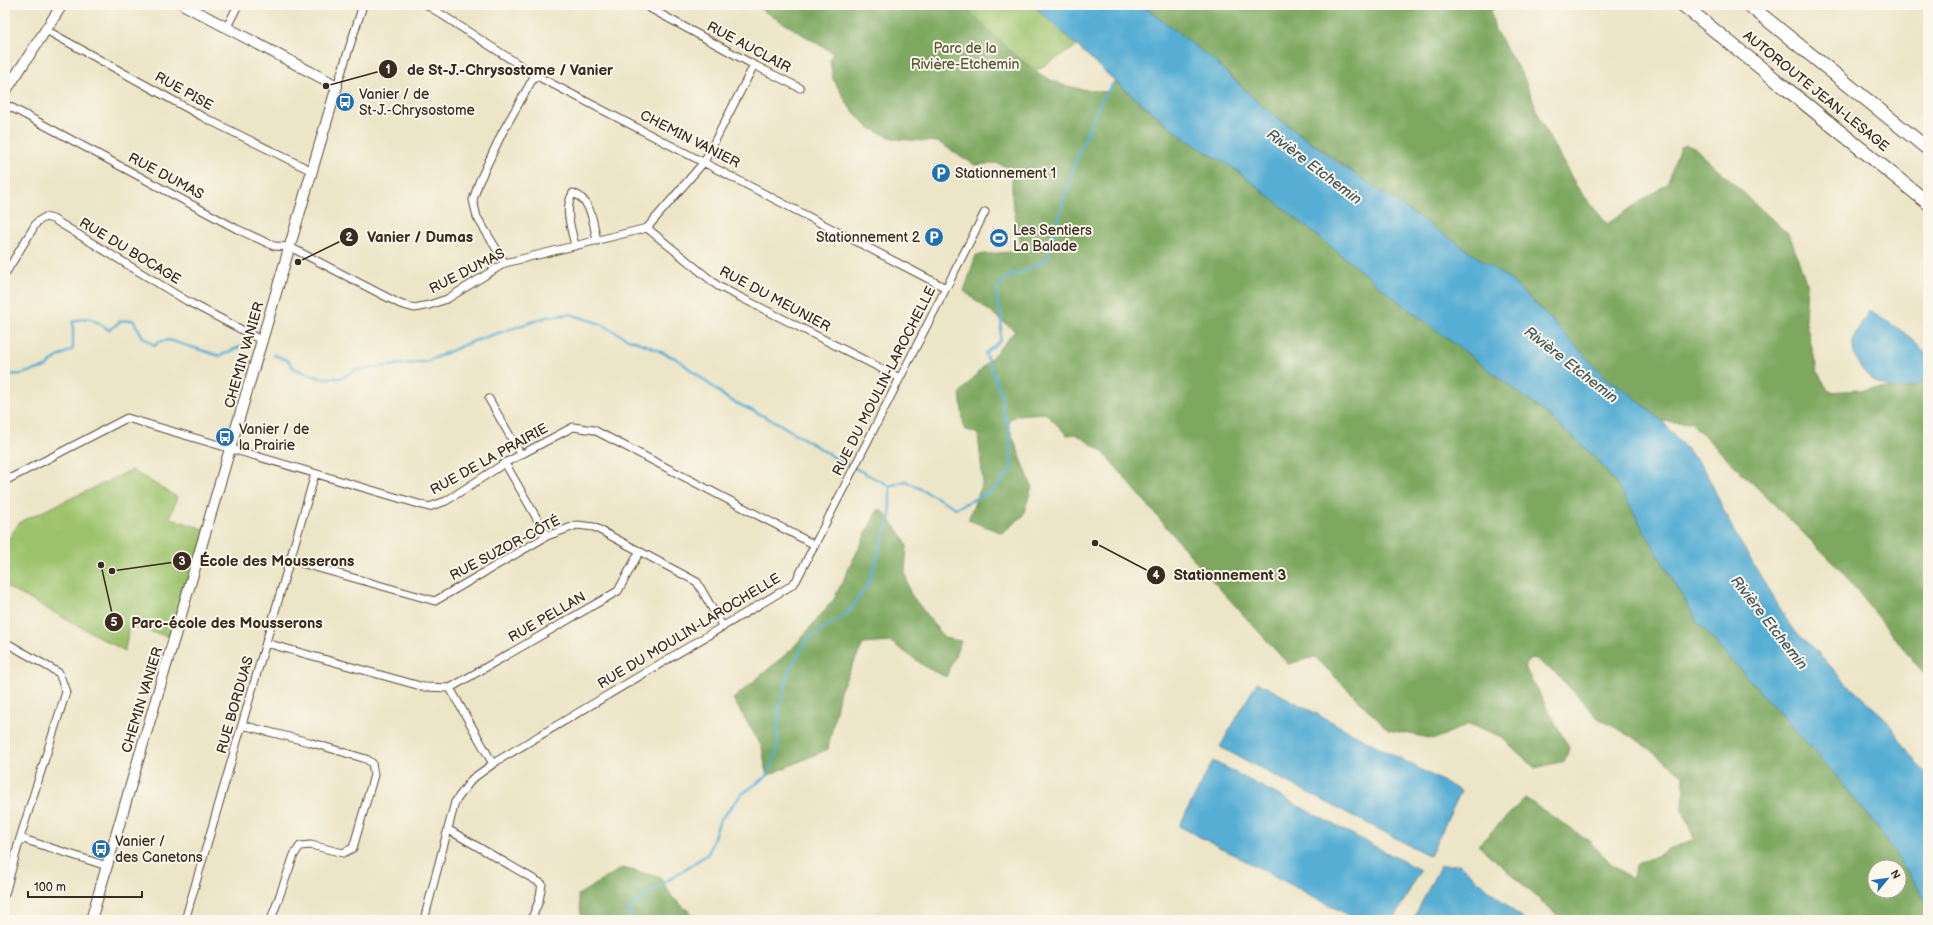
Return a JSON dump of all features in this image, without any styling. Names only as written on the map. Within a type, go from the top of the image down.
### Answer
[{"type":"highway","name":"AUTOROUTE JEAN-LESAGE","points":[[1683,5],[1928,203]]},
{"type":"highway","name":"AUTOROUTE JEAN-LESAGE","points":[[1749,5],[1928,149]]},
{"type":"street","points":[[5,92],[62,5]]},
{"type":"street","points":[[184,5],[337,86]]},
{"type":"street","points":[[226,28],[238,5]]},
{"type":"street","name":"CHEMIN VANIER","points":[[91,920],[337,86],[363,5]]},
{"type":"street","name":"CHEMIN VANIER","points":[[427,5],[535,75],[946,288]]},
{"type":"street","name":"RUE AUCLAIR","points":[[644,5],[754,65],[800,88]]},
{"type":"street","name":"RUE PISE","points":[[46,30],[203,117],[312,172]]},
{"type":"street","points":[[647,228],[704,162],[754,65]]},
{"type":"street","points":[[505,263],[477,217],[473,200],[479,182],[502,133],[535,75]]},
{"type":"street","name":"RUE DUMAS","points":[[5,104],[237,229],[274,246],[290,247],[400,304],[414,308],[429,306],[447,299],[505,263],[647,228]]},
{"type":"street","points":[[575,246],[568,215],[570,199],[573,194],[581,196],[588,205],[597,241]]},
{"type":"street","name":"RUE DU MOULIN-LAROCHELLE","points":[[424,920],[449,830],[455,802],[472,779],[493,764],[723,627],[789,587],[796,581],[985,212]]},
{"type":"street","name":"RUE DU BOCAGE","points":[[5,274],[37,222],[45,217],[53,219],[187,301],[262,341]]},
{"type":"street","name":"RUE DU MEUNIER","points":[[647,228],[718,286],[900,378]]},
{"type":"street","points":[[489,399],[521,455]]},
{"type":"street","name":"RUE DE LA PRAIRIE","points":[[5,481],[127,418],[429,507],[446,501],[505,463],[573,427],[594,430],[815,545]]},
{"type":"street","points":[[505,463],[547,536]]},
{"type":"street","name":"RUE BORDUAS","points":[[186,920],[316,474]]},
{"type":"street","name":"RUE SUZOR-CÔTÉ","points":[[290,560],[435,601],[547,536],[577,525],[594,527],[697,582],[723,627]]},
{"type":"street","name":"RUE PELLAN","points":[[450,688],[618,591],[640,552]]},
{"type":"street","points":[[5,642],[59,673],[66,692],[20,838],[5,894]]},
{"type":"street","points":[[266,643],[424,687],[450,688],[493,764]]},
{"type":"street","points":[[242,725],[309,742],[366,759],[372,763],[374,775],[353,848],[343,853],[311,844],[300,846],[294,856],[271,920]]},
{"type":"street","points":[[449,830],[542,884],[539,901],[531,920]]},
{"type":"street","points":[[20,838],[107,866]]},
{"type":"green space","points":[[754,5],[963,5],[1015,55],[1038,72],[1062,85],[1105,92],[1116,82],[1185,139],[1235,169],[1398,301],[1548,415],[1597,459],[1620,489],[1698,623],[1832,771],[1877,826],[1899,859],[1867,859],[1867,899],[1907,899],[1907,872],[1928,904],[1928,920],[1563,920],[1478,845],[1525,798],[1589,841],[1613,865],[1632,879],[1637,864],[1694,839],[1683,811],[1684,776],[1636,739],[1598,718],[1556,673],[1533,658],[1524,666],[1569,748],[1565,761],[1535,768],[1500,736],[1469,724],[1435,739],[1388,730],[1315,657],[1288,664],[1201,568],[1103,452],[1076,434],[1067,435],[1045,413],[1017,415],[1009,420],[1009,427],[1032,487],[1023,516],[1002,533],[968,520],[983,482],[978,434],[964,429],[960,393],[1015,331],[964,291],[976,255],[1022,251],[1012,200],[1012,169],[996,163],[975,165],[938,142],[895,139],[869,128],[850,108],[833,79],[830,60],[833,53]]},
{"type":"green space","name":"Parc de la Rivière-Etchemin","points":[[819,5],[1084,5],[1108,28],[1021,79]]},
{"type":"green space","points":[[1142,5],[1496,5],[1491,12],[1495,30],[1524,78],[1546,132],[1577,187],[1607,224],[1667,184],[1680,147],[1686,145],[1694,147],[1790,236],[1807,285],[1805,319],[1818,373],[1829,392],[1888,388],[1907,389],[1928,377],[1928,679],[1839,568],[1691,423],[1662,421],[1629,393],[1606,378],[1538,306],[1262,106],[1231,76]]},
{"type":"green space","points":[[132,470],[177,497],[170,518],[207,530],[175,638],[129,626],[125,651],[5,586],[5,544],[20,522]]},
{"type":"green space","points":[[878,509],[883,511],[904,538],[907,546],[905,573],[910,593],[944,638],[961,641],[946,677],[927,668],[891,642],[863,644],[840,691],[828,749],[767,776],[762,747],[733,699],[792,649],[834,599]]},
{"type":"green space","points":[[622,868],[660,877],[672,897],[699,920],[582,920],[578,895]]},
{"type":"water","name":"Rivière Etchemin","points":[[1033,5],[1142,5],[1212,59],[1262,106],[1340,164],[1507,277],[1538,306],[1606,378],[1629,393],[1662,421],[1705,470],[1734,532],[1793,630],[1811,645],[1847,684],[1885,718],[1928,777],[1928,904],[1907,872],[1907,859],[1899,859],[1877,826],[1832,771],[1698,623],[1620,489],[1597,459],[1548,415],[1398,301],[1235,169],[1185,139],[1116,82]]},
{"type":"water","points":[[1869,311],[1900,330],[1921,348],[1927,358],[1928,377],[1921,383],[1906,389],[1886,387],[1869,377],[1862,369],[1857,361],[1853,341],[1857,330]]},
{"type":"water","points":[[1257,682],[1461,791],[1430,856],[1220,747]]},
{"type":"water","points":[[1213,761],[1420,870],[1394,920],[1358,920],[1179,826]]},
{"type":"water","points":[[1459,864],[1524,920],[1413,920],[1440,866]]},
{"type":"waterway","points":[[630,920],[629,909],[650,892],[708,854],[720,820],[742,794],[767,776],[777,750],[779,710],[789,671],[807,639],[848,613],[868,585],[890,518],[890,486],[906,481],[956,508],[994,490],[1012,469],[1009,427],[1003,410],[1001,393],[985,353],[1000,341],[1002,316],[997,302],[998,287],[1010,275],[1022,273],[1047,259],[1073,169],[1101,101],[1115,81]]},
{"type":"waterway","points":[[274,355],[287,360],[295,369],[321,378],[341,378],[356,370],[428,361],[471,342],[547,317],[570,314],[601,324],[628,339],[646,345],[677,359],[728,399],[778,423],[837,459],[890,486]]},
{"type":"waterway","points":[[5,375],[21,374],[46,367],[56,358],[73,349],[73,322],[84,318],[92,319],[109,330],[121,321],[133,320],[143,337],[155,346],[158,342],[169,340],[220,356],[244,345]]},
{"type":"place","name":"de St-J.-Chrysostome / Vanier","points":[[326,86]]},
{"type":"place","name":"Vanier / de St-J.-Chrysostome","points":[[345,102]]},
{"type":"place","name":"Stationnement 1","points":[[941,173]]},
{"type":"place","name":"Stationnement 2","points":[[934,237]]},
{"type":"place","name":"Les Sentiers La Balade","points":[[999,238]]},
{"type":"place","name":"Vanier / Dumas","points":[[298,262]]},
{"type":"place","name":"Vanier / de la Prairie","points":[[225,437]]},
{"type":"place","name":"Stationnement 3","points":[[1095,543]]},
{"type":"place","name":"Parc-école des Mousserons","points":[[101,565]]},
{"type":"place","name":"École des Mousserons","points":[[112,571]]},
{"type":"place","name":"Vanier / des Canetons","points":[[101,849]]}]
